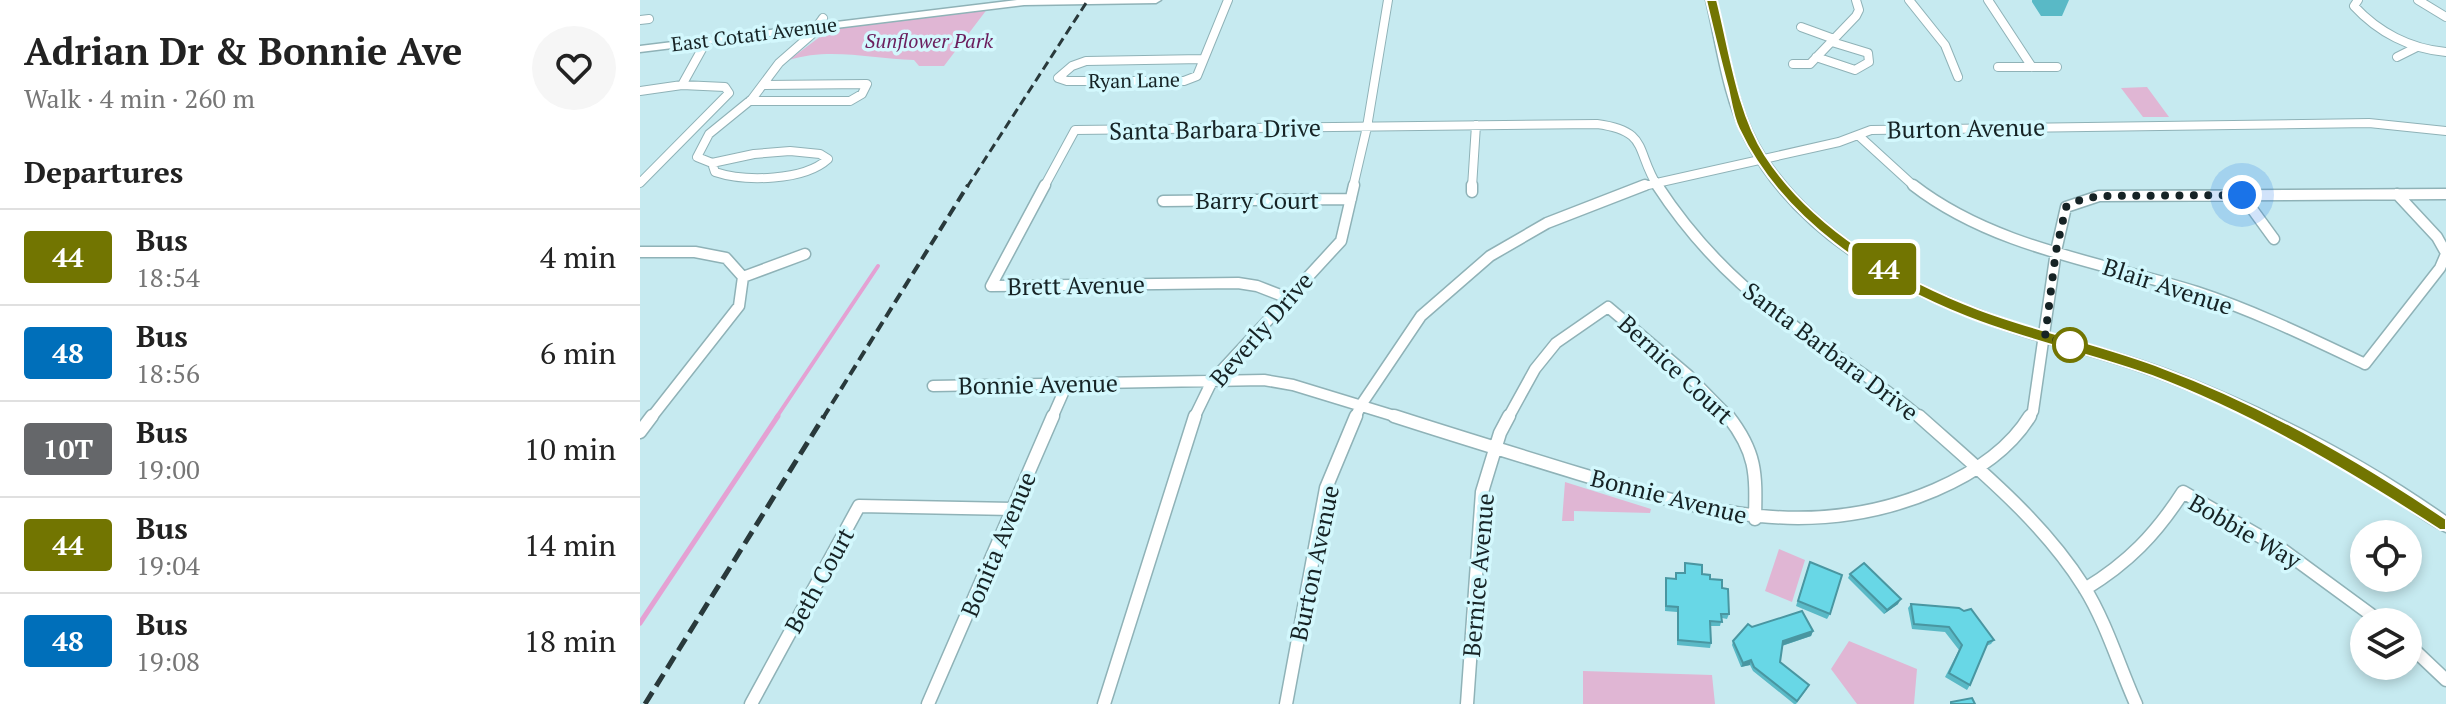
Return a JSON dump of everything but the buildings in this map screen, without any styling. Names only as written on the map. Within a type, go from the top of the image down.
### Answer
[{"type":"street","name":"East Cotati Avenue","points":[[640,49],[971,2],[1156,0]]},
{"type":"street","name":"Ryan Lane","points":[[1203,59],[1086,61],[1072,66],[1058,78],[1067,81],[1184,81],[1197,76],[1228,0]]},
{"type":"street","name":"Beverly Drive","points":[[1104,704],[1189,428],[1212,381],[1341,241],[1367,127],[1388,0]]},
{"type":"street","points":[[1711,0],[1743,126],[1760,157],[1791,197],[1826,229],[1871,261],[1922,290],[1974,313],[2158,372],[2244,408],[2316,444],[2445,521]]},
{"type":"street","points":[[1793,64],[1810,64],[1858,13],[1856,0]]},
{"type":"street","points":[[1909,0],[1947,44],[1958,77]]},
{"type":"street","points":[[1988,0],[2032,67]]},
{"type":"street","points":[[2358,0],[2354,6],[2363,16],[2417,47],[2446,52]]},
{"type":"street","points":[[2418,0],[2446,17]]},
{"type":"street","name":"East Cotati Avenue","points":[[640,41],[822,22]]},
{"type":"street","points":[[712,163],[715,172],[727,176],[808,174],[818,171],[828,159],[815,152],[724,158],[712,163],[697,157],[713,130],[750,101],[786,55],[822,22]]},
{"type":"street","points":[[1801,27],[1868,53],[1869,62],[1855,70],[1816,57]]},
{"type":"street","points":[[2397,57],[2417,47]]},
{"type":"street","points":[[682,85],[702,49]]},
{"type":"street","points":[[1998,67],[2057,67]]},
{"type":"street","points":[[750,101],[850,101],[862,94],[867,84],[764,85]]},
{"type":"street","points":[[640,91],[682,85],[725,87],[729,93],[640,183]]},
{"type":"street","name":"Burton Avenue","points":[[1286,704],[1326,488],[1361,405],[1421,316],[1490,256],[1547,223],[1655,182],[1839,142],[1893,127],[2354,123],[2446,131]]},
{"type":"street","name":"Santa Barbara Drive","points":[[1075,130],[1476,125],[1619,127],[1636,137],[1655,182],[1679,219],[1733,276],[1777,314],[1891,392],[2017,504],[2047,536],[2085,589],[2136,704]]},
{"type":"street","points":[[1472,192],[1476,125]]},
{"type":"street","name":"Brett Avenue","points":[[1075,130],[991,286],[1238,283],[1257,286],[1288,298]]},
{"type":"street","name":"Blair Avenue","points":[[1858,135],[1904,179],[1942,205],[1993,230],[2205,295],[2282,325],[2365,364],[2440,268],[2446,254],[2437,237],[2397,194]]},
{"type":"street","name":"Bonnie Avenue","points":[[933,386],[1264,380],[1361,405],[1671,501],[1755,519],[1823,521],[1886,510],[1916,501],[1978,469],[2022,431],[2033,411],[2056,251],[2066,207],[2099,196],[2446,194]]},
{"type":"street","points":[[2242,195],[2274,239]]},
{"type":"street","name":"Barry Court","points":[[1163,201],[1351,199]]},
{"type":"street","points":[[640,252],[695,252],[726,258],[743,277],[739,306],[640,432]]},
{"type":"street","points":[[743,277],[805,254]]},
{"type":"street","name":"Bernice Court","points":[[1495,448],[1512,407],[1556,343],[1608,307],[1720,407],[1741,431],[1752,455],[1755,519]]},
{"type":"street","name":"Bonita Avenue","points":[[928,704],[1067,384]]},
{"type":"street","name":"Bernice Avenue","points":[[1467,704],[1482,492],[1495,448]]},
{"type":"street","name":"Bobbie Way","points":[[2085,589],[2127,565],[2157,533],[2183,492],[2280,548],[2362,608]]},
{"type":"street","name":"Beth Court","points":[[751,704],[859,506],[1013,509]]},
{"type":"street","points":[[2422,657],[2446,680]]},
{"type":"green space","name":"Sunflower Park","points":[[988,8],[944,66],[919,66],[914,60],[835,54],[789,60],[833,27]]},
{"type":"green space","points":[[2147,87],[2169,117],[2143,117],[2121,88]]},
{"type":"green space","points":[[1565,482],[1651,509],[1650,513],[1574,511],[1574,521],[1562,521]]},
{"type":"green space","points":[[1779,549],[1805,560],[1792,602],[1765,591]]},
{"type":"green space","points":[[1849,641],[1917,669],[1914,704],[1857,704],[1831,669]]},
{"type":"green space","points":[[1583,671],[1712,675],[1715,704],[1583,704]]},
{"type":"waterway","points":[[776,418],[878,266]]},
{"type":"waterway","points":[[640,623],[778,416]]},
{"type":"railway","points":[[967,187],[1088,0]]},
{"type":"railway","points":[[823,418],[968,185]]},
{"type":"railway","points":[[645,704],[824,416]]},
{"type":"bus line","name":"44","points":[[1711,0],[1743,126],[1760,157],[1791,197],[1826,229],[1871,261],[1922,290],[1974,313],[2158,372],[2272,421],[2356,468],[2446,525]]},
{"type":"route","points":[[2070,345],[2045,337],[2056,251],[2066,207],[2099,196],[2242,195]]}]
